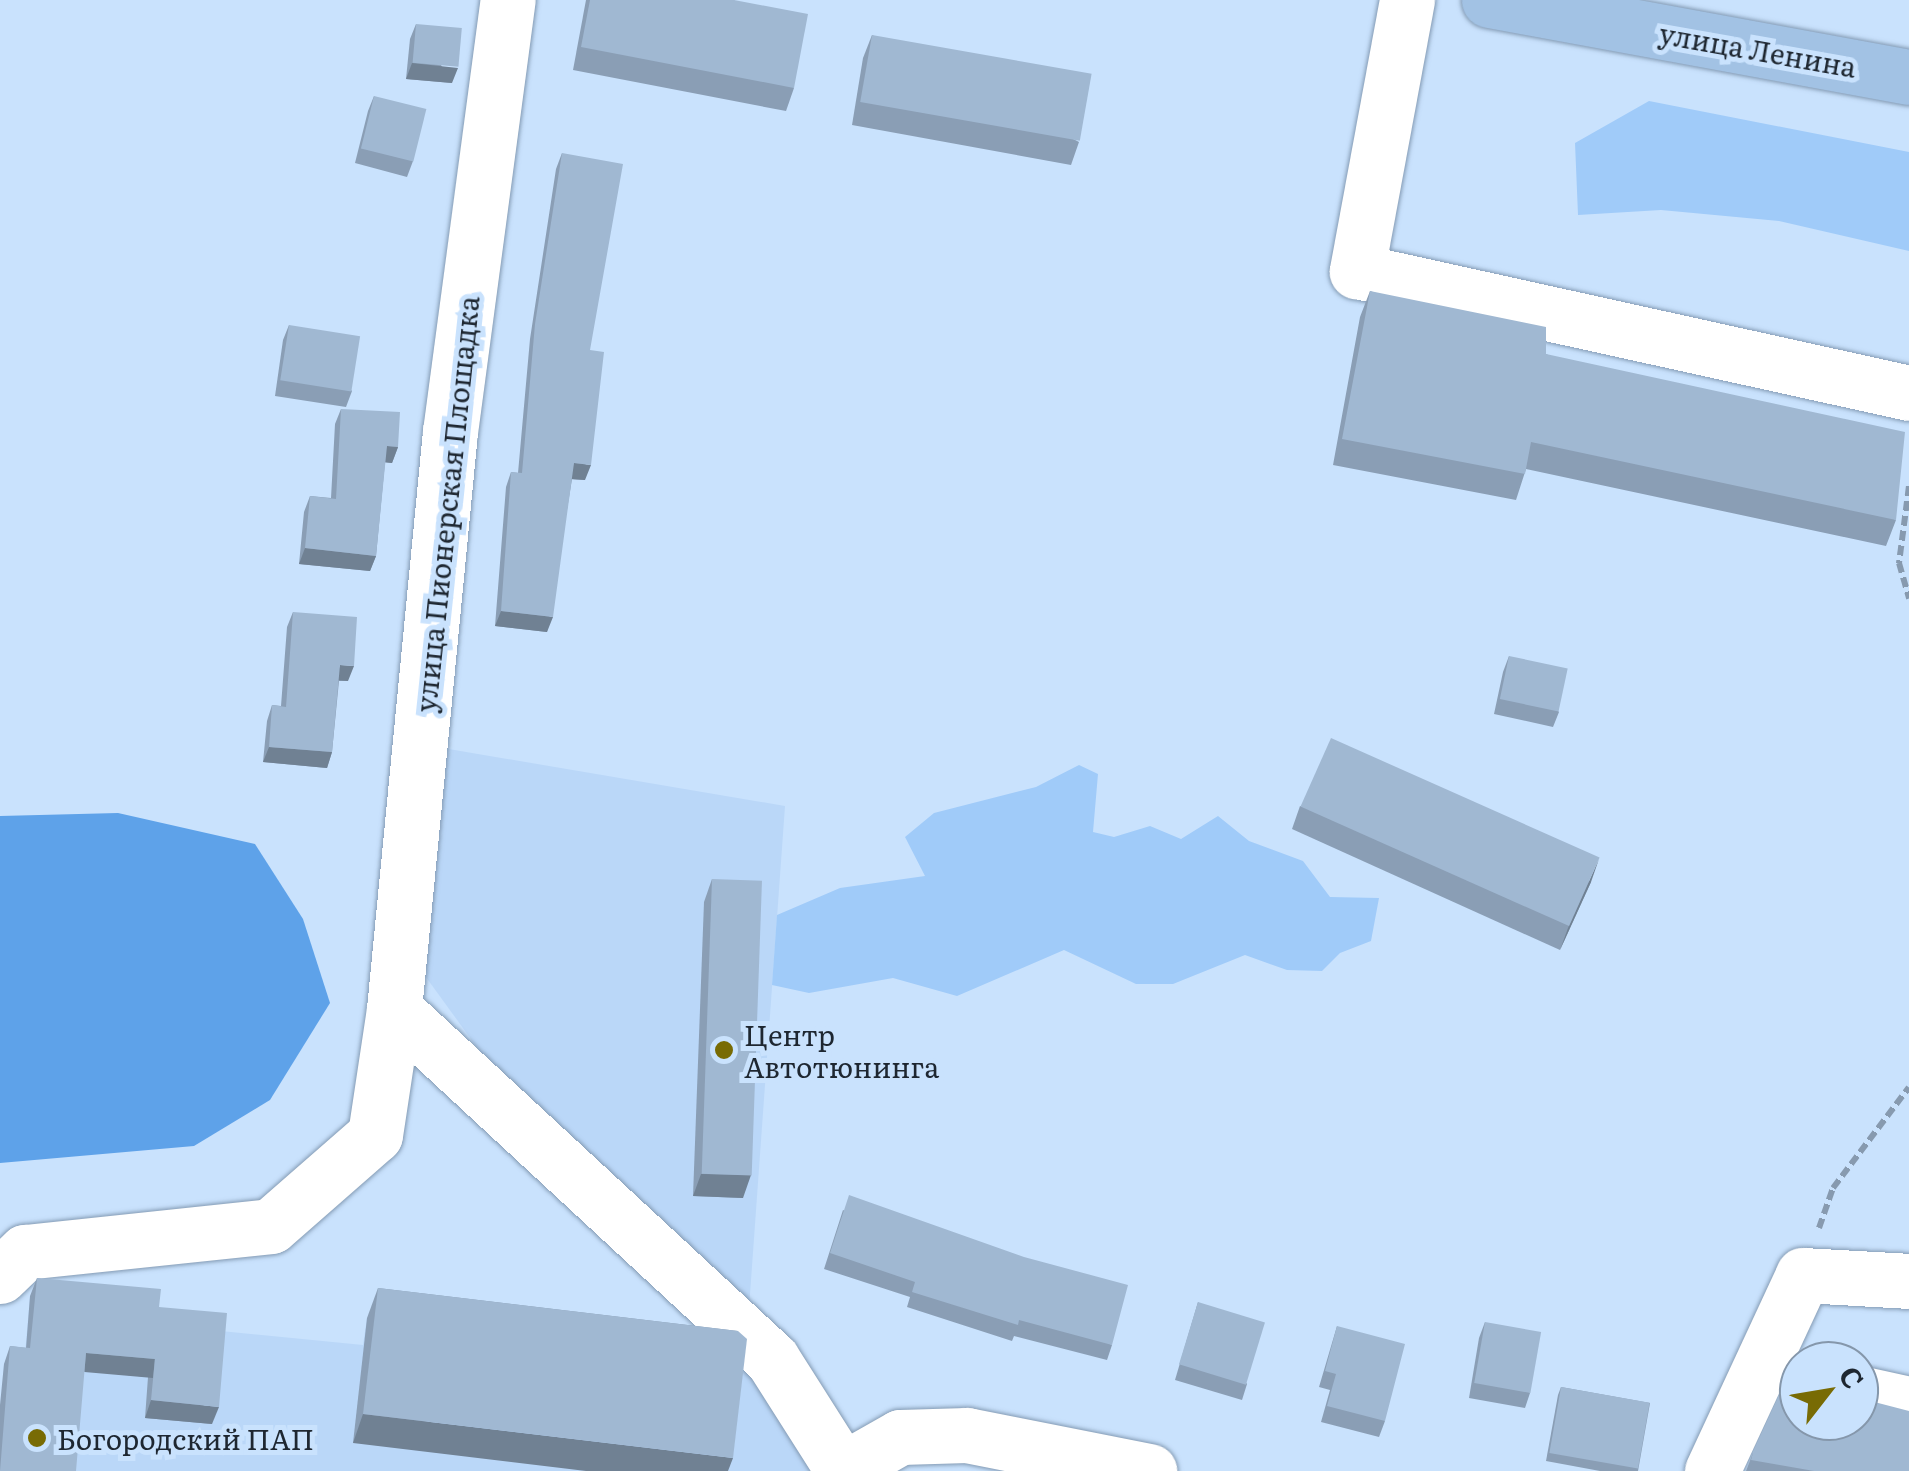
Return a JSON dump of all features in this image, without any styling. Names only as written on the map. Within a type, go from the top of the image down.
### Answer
[{"type":"main road","name":"улица Ленина","points":[[1489,0],[1909,77]]},
{"type":"street","name":"улица Пионерская Площадка","points":[[0,1276],[25,1252],[271,1226],[375,1135],[394,1008],[450,432],[508,0]]},
{"type":"street","points":[[1407,0],[1356,271],[1909,393]]},
{"type":"street","points":[[394,1008],[772,1359],[843,1470],[900,1437],[967,1434],[1149,1471]]},
{"type":"street","points":[[1787,1341],[1803,1275],[1909,1280]]},
{"type":"street","points":[[1712,1471],[1779,1375]]},
{"type":"street","points":[[1879,1397],[1909,1404]]},
{"type":"path","points":[[1909,486],[1899,563],[1909,599]]},
{"type":"path","points":[[1803,1275],[1833,1188],[1909,1087]]},
{"type":"shaded area","points":[[1649,101],[1909,152],[1909,251],[1779,221],[1661,210],[1578,215],[1575,143]]},
{"type":"shaded area","points":[[437,747],[785,806],[748,1322],[497,1075],[423,973]]},
{"type":"shaded area","points":[[1079,765],[1098,774],[1093,832],[1114,837],[1150,826],[1181,839],[1218,816],[1249,841],[1303,861],[1330,897],[1379,898],[1371,941],[1340,953],[1322,971],[1287,970],[1245,955],[1173,984],[1136,984],[1064,950],[957,996],[893,978],[809,993],[772,985],[777,915],[840,888],[925,876],[905,837],[934,813],[1036,787]]},
{"type":"shaded area","points":[[118,813],[255,844],[303,919],[330,1003],[270,1100],[194,1146],[0,1163],[0,816]]},
{"type":"shaded area","points":[[30,1296],[155,1307],[221,1331],[363,1345],[367,1318],[766,1372],[824,1471],[0,1471],[4,1363],[24,1365]]},
{"type":"building","points":[[590,0],[734,0],[808,14],[794,88],[581,47]]},
{"type":"building","points":[[416,24],[462,28],[458,67],[413,63]]},
{"type":"building","points":[[872,35],[1092,74],[1080,141],[860,102]]},
{"type":"building","points":[[374,96],[426,109],[413,161],[361,148]]},
{"type":"building","points":[[562,153],[623,164],[590,350],[604,352],[591,465],[574,463],[553,617],[501,611],[511,472],[522,473],[535,324]]},
{"type":"building","points":[[1370,291],[1546,327],[1546,354],[1905,432],[1896,520],[1531,442],[1525,474],[1342,439]]},
{"type":"building","points":[[289,325],[360,336],[351,392],[280,380]]},
{"type":"building","points":[[341,409],[400,412],[398,447],[387,446],[376,556],[305,548],[310,496],[336,499]]},
{"type":"building","points":[[293,612],[357,617],[354,666],[340,665],[332,752],[269,747],[272,705],[286,707]]},
{"type":"building","points":[[1509,656],[1568,668],[1559,712],[1500,699]]},
{"type":"building","points":[[1331,738],[1600,858],[1569,926],[1300,807]]},
{"type":"building","name":"Центр Автотюнинга","points":[[712,879],[762,881],[752,1176],[702,1174]]},
{"type":"building","points":[[849,1195],[1024,1257],[1128,1285],[1112,1345],[1019,1320],[1018,1325],[912,1292],[915,1282],[830,1253]]},
{"type":"building","points":[[37,1278],[161,1289],[159,1307],[227,1313],[219,1407],[151,1400],[155,1359],[86,1353],[76,1471],[0,1471],[10,1346],[30,1348]]},
{"type":"building","points":[[378,1288],[738,1331],[747,1339],[733,1458],[363,1414]]},
{"type":"building","points":[[1198,1302],[1265,1322],[1246,1385],[1179,1364]]},
{"type":"building","points":[[1485,1322],[1541,1332],[1530,1393],[1474,1383]]},
{"type":"building","points":[[1337,1326],[1405,1344],[1385,1421],[1327,1406],[1336,1374],[1325,1371]]},
{"type":"building","points":[[1561,1387],[1650,1403],[1638,1469],[1549,1453]]},
{"type":"building","points":[[1779,1396],[1779,1441],[1879,1441],[1879,1403],[1909,1411],[1909,1471],[1814,1471],[1751,1460]]},
{"type":"place","name":"Центр Автотюнинга","points":[[724,1050]]},
{"type":"place","name":"Богородский ПАП","points":[[37,1438]]}]
